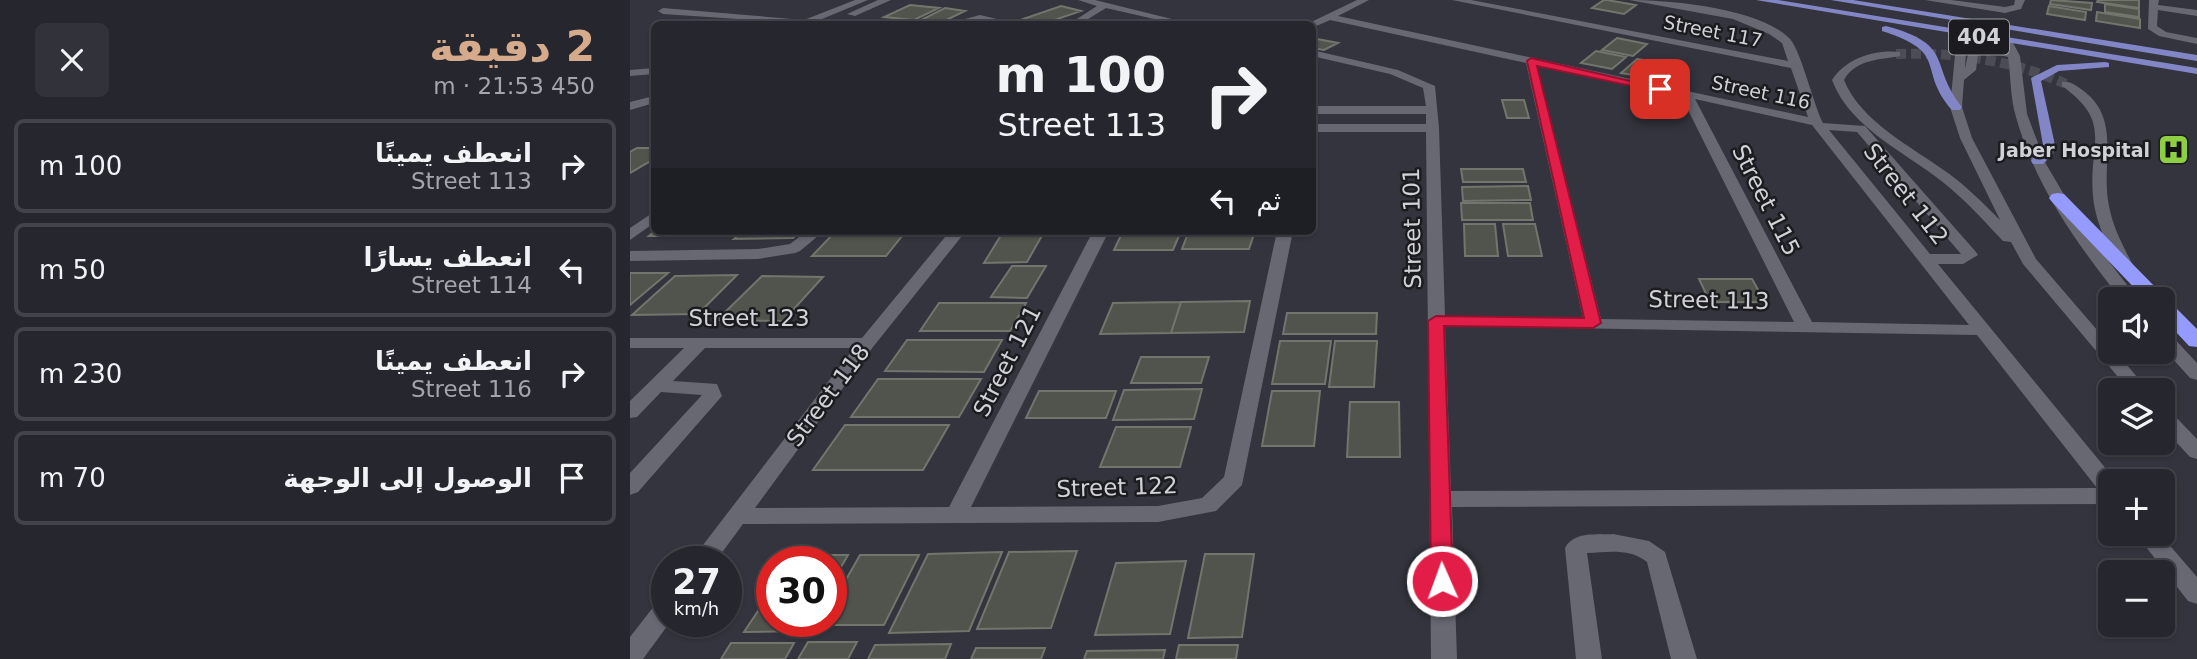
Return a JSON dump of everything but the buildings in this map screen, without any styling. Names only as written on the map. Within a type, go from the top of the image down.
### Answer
[{"type":"highway","points":[[2057,198],[2144,287]]},
{"type":"highway","points":[[2175,318],[2197,341]]},
{"type":"main road","points":[[1747,0],[1876,27],[1912,39],[1934,57],[1941,88],[1956,107]]},
{"type":"main road","name":"404","points":[[1761,0],[2197,73]]},
{"type":"main road","points":[[1793,0],[1945,24],[1995,38],[2197,65]]},
{"type":"main road","name":"404","points":[[1836,0],[2197,56]]},
{"type":"main road","points":[[1848,0],[2197,56]]},
{"type":"main road","points":[[2038,161],[2049,145],[2034,84],[2043,73],[2065,67],[2094,65],[2197,73]]},
{"type":"street","points":[[811,21],[863,0]]},
{"type":"street","points":[[834,21],[886,0]]},
{"type":"street","points":[[1083,0],[1163,21]]},
{"type":"street","points":[[1316,23],[1364,0]]},
{"type":"street","name":"Street 117","points":[[1457,0],[1798,66]]},
{"type":"street","name":"Street 112","points":[[1634,0],[1728,17],[1765,27],[1787,42],[1817,124],[2098,474]]},
{"type":"street","points":[[1930,0],[2005,10],[2018,7],[2020,0]]},
{"type":"street","points":[[2197,13],[2154,2],[2152,27],[2163,34],[2197,41]]},
{"type":"street","points":[[1079,21],[1105,5]]},
{"type":"street","points":[[663,11],[771,21]]},
{"type":"street","name":"Street 116","points":[[1329,17],[1817,124],[1861,129],[1970,255],[1963,259],[1925,260]]},
{"type":"street","points":[[965,21],[979,18],[996,21]]},
{"type":"street","points":[[2029,261],[1974,157],[1956,107],[1961,45],[1995,38],[2015,56],[2017,100],[2038,161],[2057,198],[2121,287]]},
{"type":"street","points":[[1957,80],[1970,70],[1973,51],[1993,50],[2015,56]]},
{"type":"street","name":"Street 101","points":[[1316,54],[1418,79],[1429,86],[1433,110],[1444,659]]},
{"type":"street","points":[[1896,54],[1871,58],[1847,67],[1838,80],[1842,91],[1864,116],[1975,203],[2029,261],[2129,378]]},
{"type":"street","points":[[1531,61],[1593,323]]},
{"type":"street","points":[[631,73],[651,71]]},
{"type":"street","points":[[2066,84],[2091,101],[2099,112],[2100,198],[2109,231],[2128,270]]},
{"type":"street","name":"Street 115","points":[[1686,94],[1805,326]]},
{"type":"street","points":[[630,106],[651,101]]},
{"type":"street","points":[[1316,110],[1433,110]]},
{"type":"street","points":[[1394,128],[1399,116],[1395,110]]},
{"type":"street","points":[[1316,128],[1433,128]]},
{"type":"street","points":[[630,235],[651,218]]},
{"type":"street","points":[[630,256],[758,254],[795,248],[811,235]]},
{"type":"street","name":"Street 118","points":[[714,546],[867,343],[955,235]]},
{"type":"street","name":"Street 121","points":[[956,514],[1099,235]]},
{"type":"street","name":"Street 122","points":[[737,516],[1158,514],[1208,505],[1234,480],[1283,235]]},
{"type":"street","name":"Street 113","points":[[1436,321],[1980,330]]},
{"type":"street","name":"Street 123","points":[[630,343],[867,343]]},
{"type":"street","points":[[630,412],[701,343]]},
{"type":"street","points":[[2175,350],[2197,374]]},
{"type":"street","points":[[630,487],[712,396],[710,388],[656,386]]},
{"type":"street","points":[[2175,429],[2197,453]]},
{"type":"street","points":[[1440,499],[2098,496]]},
{"type":"street","points":[[1589,659],[1575,556],[1576,548],[1584,544],[1636,544],[1647,548],[1657,558],[1684,659]]},
{"type":"street","points":[[2157,546],[2197,594]]},
{"type":"street","points":[[630,657],[651,629]]},
{"type":"tunnel","points":[[1896,54],[1940,54],[1983,59],[2025,69],[2066,84]]},
{"type":"place","name":"Jaber Hospital","points":[[2173,150]]},
{"type":"route","points":[[1442,581],[1436,321],[1593,323],[1531,61],[1660,89]]}]
